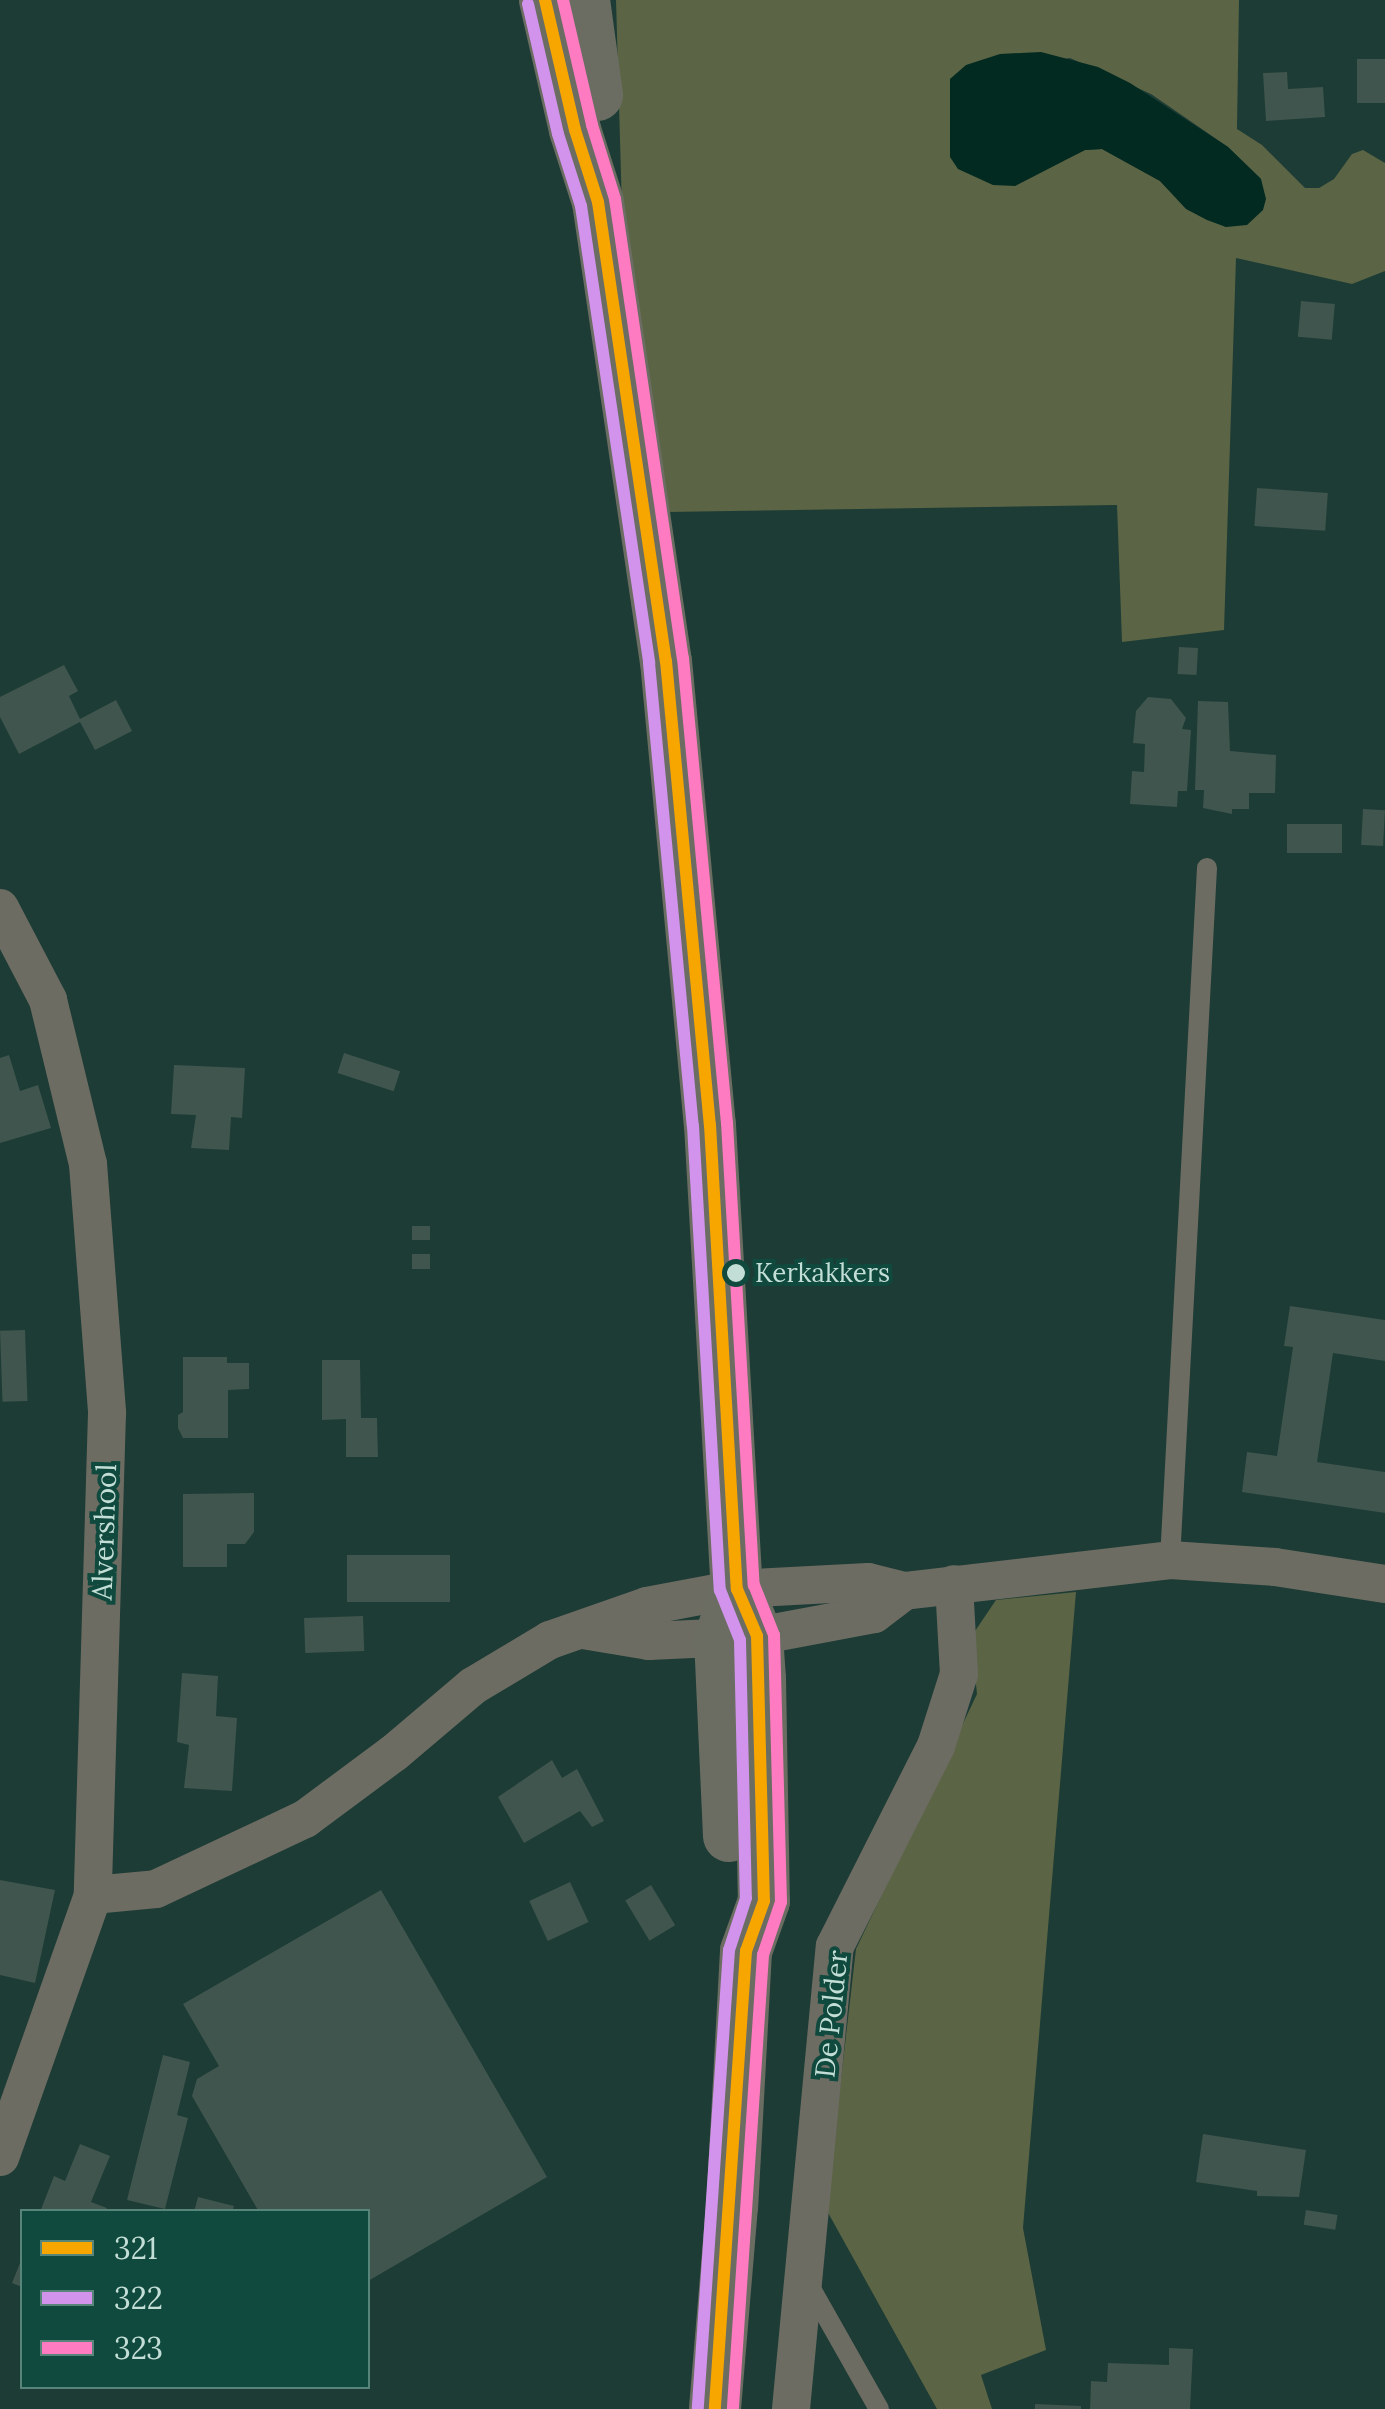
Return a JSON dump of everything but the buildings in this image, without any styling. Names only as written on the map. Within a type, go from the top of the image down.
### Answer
[{"type":"main road","points":[[545,0],[574,130],[598,202],[666,661],[710,1125],[738,1637],[764,1901],[746,1951],[732,2206],[715,2409]]},
{"type":"main road","points":[[584,0],[602,127],[598,202]]},
{"type":"street","name":"Alvershool","points":[[0,908],[48,1000],[88,1164],[107,1413],[93,1895],[0,2157]]},
{"type":"street","points":[[93,1895],[156,1889],[304,1819],[394,1753],[473,1686],[550,1640],[646,1606],[737,1589],[868,1582],[904,1591],[1170,1560],[1275,1566],[1385,1584]]},
{"type":"street","name":"De Polder","points":[[791,2409],[835,1946],[936,1746],[959,1674],[954,1584]]},
{"type":"street","points":[[580,1630],[649,1641],[738,1637],[874,1614],[904,1591]]},
{"type":"lane","points":[[1170,1560],[1207,868]]},
{"type":"lane","points":[[806,2280],[879,2409]]},
{"type":"shaded area","points":[[616,0],[1239,0],[1237,129],[1262,145],[1305,188],[1319,188],[1334,179],[1352,154],[1363,150],[1385,163],[1385,271],[1352,284],[1236,258],[1224,630],[1122,642],[1117,505],[667,512],[622,210]],"holes":[[[1070,58],[1151,94],[1228,147],[1261,179],[1226,227],[1186,208],[1160,181],[1102,149],[1085,150],[1062,161],[950,157],[950,79]]]},
{"type":"shaded area","points":[[1041,52],[1098,67],[1130,83],[1228,147],[1261,179],[1266,199],[1263,210],[1247,225],[1226,227],[1207,220],[1186,209],[1160,181],[1102,149],[1085,150],[1015,186],[993,185],[958,169],[950,157],[950,79],[966,65],[1000,54]]},
{"type":"shaded area","points":[[1076,1592],[1023,2228],[1046,2350],[981,2375],[992,2409],[937,2409],[826,2209],[856,1949],[977,1694],[971,1637],[996,1600]]},
{"type":"transit line","name":"321","points":[[545,0],[575,130],[598,202],[666,661],[710,1125],[737,1589],[757,1636],[764,1901],[746,1951],[715,2409]]},
{"type":"transit line","name":"323","points":[[563,0],[592,125],[615,199],[683,658],[727,1123],[754,1585],[774,1635],[781,1902],[763,1955],[733,2409]]},
{"type":"transit line","name":"322","points":[[528,4],[558,134],[581,206],[649,663],[693,1126],[720,1590],[740,1640],[746,1898],[729,1950],[698,2408]]},
{"type":"place","name":"Kerkakkers","points":[[736,1273]]}]
